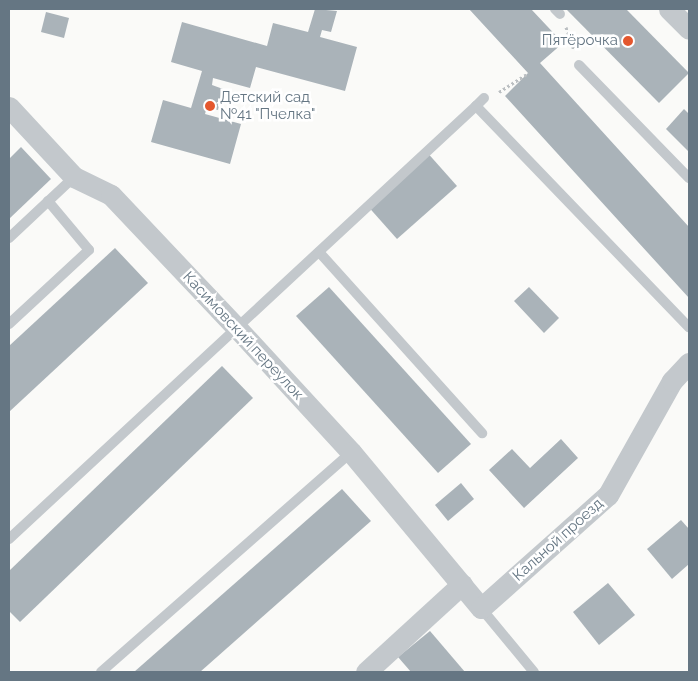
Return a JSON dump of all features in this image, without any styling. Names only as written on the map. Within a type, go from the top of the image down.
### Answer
[{"type":"street","points":[[669,9],[689,29]]},
{"type":"street","name":"Касимовский переулок","points":[[9,107],[74,177],[111,195],[236,327],[351,452],[481,608]]},
{"type":"street","name":"Кальной проезд","points":[[481,608],[608,495],[672,381],[689,363]]},
{"type":"street","points":[[366,672],[462,584]]},
{"type":"lane","points":[[579,65],[689,178]]},
{"type":"lane","points":[[9,539],[484,98]]},
{"type":"lane","points":[[476,106],[689,327]]},
{"type":"lane","points":[[9,238],[74,177]]},
{"type":"lane","points":[[9,324],[89,250],[48,201]]},
{"type":"lane","points":[[318,252],[482,433]]},
{"type":"lane","points":[[101,672],[351,452]]},
{"type":"lane","points":[[481,608],[534,672]]},
{"type":"path","points":[[557,12],[570,35],[579,65]]},
{"type":"path","points":[[562,42],[570,35]]},
{"type":"path","points":[[484,98],[528,74]]},
{"type":"building","points":[[315,9],[337,11],[331,32],[322,30],[320,37],[357,47],[345,91],[256,67],[250,88],[213,78],[212,85],[223,89],[218,110],[207,107],[205,114],[241,124],[230,164],[151,142],[163,100],[191,108],[202,71],[171,62],[182,22],[267,46],[273,23],[308,32]]},
{"type":"building","points":[[469,9],[531,9],[563,43],[540,63],[689,227],[689,298],[505,96],[528,73]]},
{"type":"building","name":"Пятёрочка","points":[[566,9],[626,9],[689,73],[659,103]]},
{"type":"building","points":[[46,12],[69,18],[64,38],[41,32]]},
{"type":"building","points":[[684,109],[689,114],[689,152],[666,129]]},
{"type":"building","points":[[21,147],[51,179],[9,219],[9,159]]},
{"type":"building","points":[[425,150],[457,186],[397,239],[365,203]]},
{"type":"building","points":[[115,248],[148,283],[9,412],[9,346]]},
{"type":"building","points":[[329,287],[471,444],[438,473],[296,316]]},
{"type":"building","points":[[529,287],[559,318],[544,333],[514,301]]},
{"type":"building","points":[[222,366],[253,398],[20,622],[9,611],[9,571]]},
{"type":"building","points":[[561,439],[578,458],[524,508],[489,470],[512,449],[530,468]]},
{"type":"building","points":[[461,483],[474,499],[448,521],[435,505]]},
{"type":"building","points":[[342,489],[371,521],[200,672],[134,672]]},
{"type":"building","points":[[681,520],[689,529],[689,564],[672,579],[647,549]]},
{"type":"building","points":[[608,583],[635,615],[599,645],[573,612]]},
{"type":"building","points":[[430,631],[465,672],[411,672],[398,657]]},
{"type":"place","name":"Пятёрочка","points":[[628,41]]},
{"type":"place","name":"Детский сад №41 \"Пчелка\"","points":[[210,106]]}]
